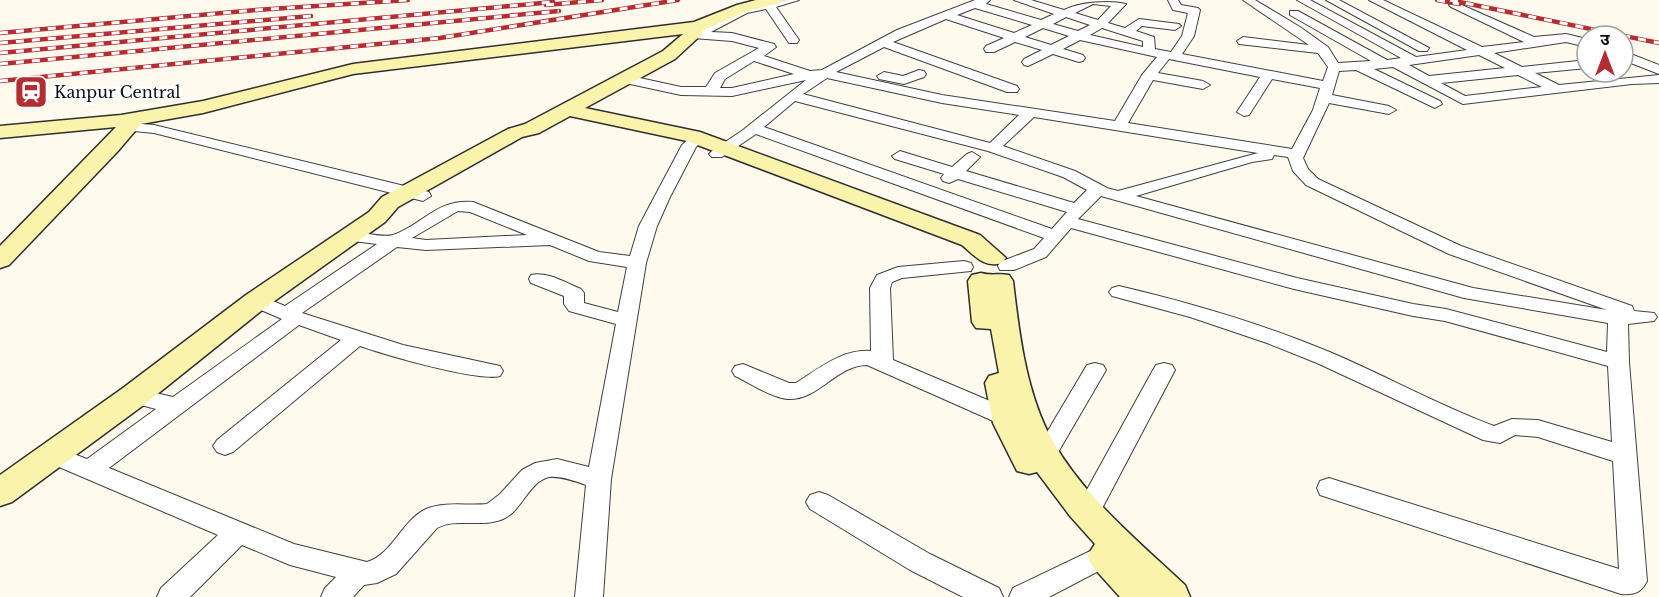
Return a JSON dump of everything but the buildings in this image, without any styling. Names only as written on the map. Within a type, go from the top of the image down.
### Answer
[{"type":"street","points":[[0,493],[134,396],[256,301],[400,202],[526,136],[532,129],[669,55],[695,30],[742,8],[794,0]]},
{"type":"street","points":[[1119,127],[1149,75],[1188,36],[1194,10],[1177,8],[1173,0]]},
{"type":"street","points":[[1248,0],[1324,50],[1334,67],[1326,92],[1295,158],[1301,171],[1312,182],[1332,194],[1455,250],[1653,319]]},
{"type":"street","points":[[1302,0],[1413,60]]},
{"type":"street","points":[[1331,0],[1423,48]]},
{"type":"street","points":[[1374,0],[1572,96]]},
{"type":"street","points":[[973,29],[1028,1],[1149,39],[1149,52]]},
{"type":"street","points":[[990,48],[1091,1],[1120,4],[1101,24],[1028,62]]},
{"type":"street","points":[[772,2],[793,40]]},
{"type":"street","points":[[721,151],[754,129],[793,96],[832,70],[883,42],[980,2],[1004,14],[1076,36],[1268,75],[1389,110]]},
{"type":"street","points":[[1334,67],[1360,67],[1538,44],[1455,5]]},
{"type":"street","points":[[1268,14],[1322,11]]},
{"type":"street","points":[[1294,13],[1463,100],[1659,79]]},
{"type":"street","points":[[945,15],[973,29],[1079,58]]},
{"type":"street","points":[[1127,32],[1139,22],[1175,26]]},
{"type":"street","points":[[0,132],[128,126],[234,101],[343,71],[695,30],[770,47],[720,76],[711,91]]},
{"type":"street","points":[[1533,41],[1566,38],[1575,40]]},
{"type":"street","points":[[1243,41],[1324,50]]},
{"type":"street","points":[[883,42],[1012,89]]},
{"type":"street","points":[[751,56],[809,75]]},
{"type":"street","points":[[1635,58],[1659,61]]},
{"type":"street","points":[[1635,61],[1659,70]]},
{"type":"street","points":[[1427,80],[1575,65]]},
{"type":"street","points":[[1360,67],[1435,104]]},
{"type":"street","points":[[626,79],[673,90],[736,92],[832,70],[901,80],[919,74]]},
{"type":"street","points":[[832,70],[885,88],[1297,154]]},
{"type":"street","points":[[1149,75],[1203,85]]},
{"type":"street","points":[[1244,112],[1268,75]]},
{"type":"street","points":[[793,96],[993,148],[1070,174],[1101,191],[1471,294],[1618,318],[1653,319]]},
{"type":"street","points":[[993,148],[1030,113]]},
{"type":"street","points":[[560,114],[694,142],[721,151],[939,236],[959,246],[987,268],[1005,322],[1020,395],[1038,445],[1077,500],[1160,595]]},
{"type":"street","points":[[128,126],[152,135],[400,202]]},
{"type":"street","points":[[0,260],[128,126]]},
{"type":"street","points":[[754,129],[930,193],[1067,222],[1294,283],[1413,310],[1446,315],[1618,362]]},
{"type":"street","points":[[589,597],[599,479],[625,320],[637,263],[648,226],[694,142]]},
{"type":"street","points":[[1120,195],[1251,158],[1297,154]]},
{"type":"street","points":[[900,156],[957,173],[1067,222]]},
{"type":"street","points":[[930,193],[957,173],[972,157]]},
{"type":"street","points":[[882,363],[880,288],[884,279],[898,273],[987,268],[1040,253],[1094,192],[1101,191]]},
{"type":"street","points":[[89,470],[391,243],[450,208],[465,206],[557,240],[603,260],[637,263]]},
{"type":"street","points":[[351,236],[391,243],[426,245],[557,240]]},
{"type":"street","points":[[987,268],[987,323],[1008,418],[1025,456],[1053,499],[1105,555],[1160,595]]},
{"type":"street","points":[[538,279],[574,293],[576,307],[625,320]]},
{"type":"street","points":[[1119,292],[1164,302],[1250,330],[1323,358],[1491,434],[1500,435],[1514,427],[1537,430],[1587,442],[1624,456]]},
{"type":"street","points":[[256,301],[355,340],[436,361],[492,371]]},
{"type":"street","points":[[1329,488],[1621,582],[1631,583],[1633,581],[1618,362],[1618,318]]},
{"type":"street","points":[[225,446],[355,340]]},
{"type":"street","points":[[743,371],[786,392],[793,393],[854,358],[870,358],[1008,418]]},
{"type":"street","points":[[1045,455],[1095,370]]},
{"type":"street","points":[[1088,511],[1164,370]]},
{"type":"street","points":[[134,396],[177,406]]},
{"type":"street","points":[[53,455],[290,554],[359,572],[375,573],[390,564],[431,519],[448,515],[498,511],[532,476],[544,469],[557,469],[599,479]]},
{"type":"street","points":[[819,502],[953,590],[989,597]]},
{"type":"street","points":[[171,597],[238,532]]},
{"type":"street","points":[[1023,597],[1105,555]]},
{"type":"street","points":[[335,597],[359,572]]},
{"type":"railway","points":[[0,33],[256,10],[408,0]]},
{"type":"railway","points":[[546,5],[602,0]]},
{"type":"railway","points":[[0,81],[440,38],[678,0]]},
{"type":"railway","points":[[1437,0],[1459,4]]},
{"type":"railway","points":[[1450,0],[1659,43]]},
{"type":"railway","points":[[0,53],[553,2]]},
{"type":"railway","points":[[0,64],[559,11]]},
{"type":"railway","points":[[0,43],[311,16]]},
{"type":"place","name":"Kanpur Central","points":[[31,92]]}]
